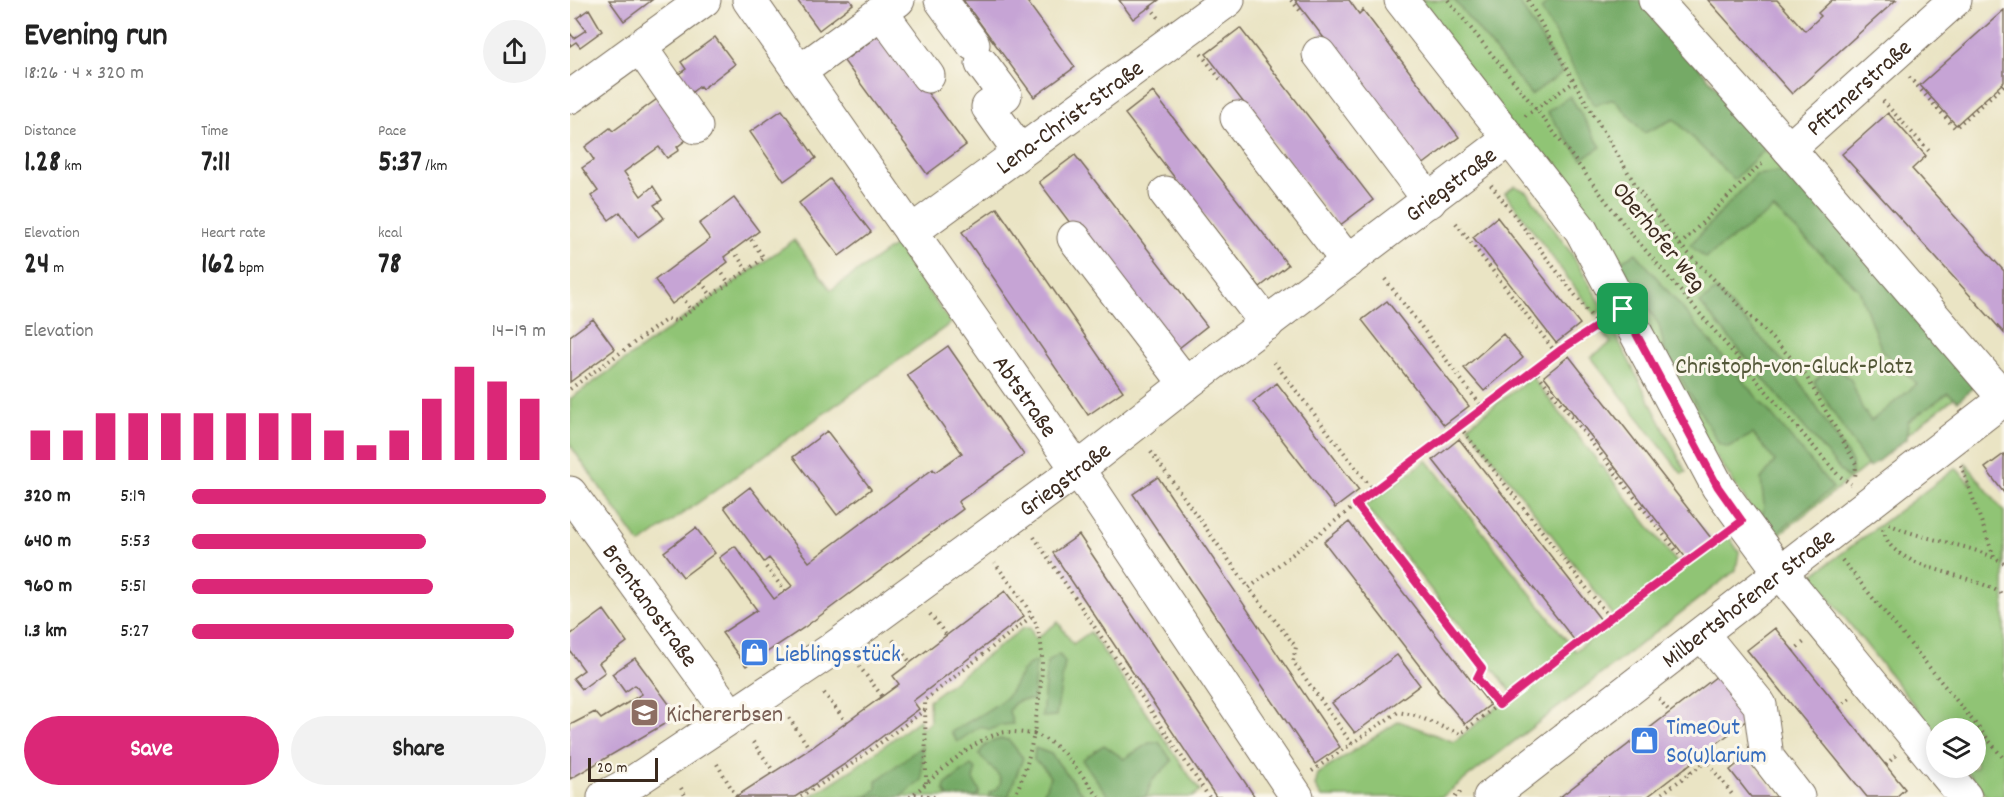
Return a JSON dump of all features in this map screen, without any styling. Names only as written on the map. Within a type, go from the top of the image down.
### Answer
[{"type":"street","points":[[570,98],[704,0]]},
{"type":"street","name":"Abtstraße","points":[[749,0],[1078,469],[1294,792]]},
{"type":"street","points":[[941,0],[1005,95],[988,107],[1020,152]]},
{"type":"street","name":"Lena-Christ-Straße","points":[[911,232],[1228,0]]},
{"type":"street","points":[[1401,0],[1581,230],[1611,317],[1718,487],[1781,573],[1926,750]]},
{"type":"street","points":[[1655,0],[1789,149],[2004,399]]},
{"type":"street","name":"Pfitznerstraße","points":[[1789,149],[1954,0]]},
{"type":"street","points":[[799,72],[889,6],[928,76]]},
{"type":"street","points":[[640,47],[696,127]]},
{"type":"street","points":[[1319,54],[1430,201]]},
{"type":"street","points":[[1237,118],[1348,262]]},
{"type":"street","name":"Griegstraße","points":[[604,797],[635,781],[834,648],[1078,469],[1186,384],[1509,139]]},
{"type":"street","points":[[1166,193],[1268,324]]},
{"type":"street","points":[[1074,238],[1186,384]]},
{"type":"street","name":"Milbertshofener Straße","points":[[1490,797],[2004,399]]},
{"type":"street","name":"Brentanostraße","points":[[570,493],[732,717]]},
{"type":"street","points":[[1702,634],[1760,705],[1767,757],[1798,797]]},
{"type":"street","points":[[1949,778],[1965,797]]},
{"type":"path","points":[[1291,0],[1303,14]]},
{"type":"path","name":"Oberhofer Weg","points":[[1448,0],[1536,109],[1629,231],[1838,475],[1854,486],[1856,465],[1802,369],[1680,245]]},
{"type":"path","points":[[1528,0],[1638,189],[1680,245],[1759,166],[1789,149]]},
{"type":"path","points":[[1201,54],[1221,80]]},
{"type":"path","points":[[1891,57],[1955,128],[2004,85]]},
{"type":"path","points":[[1864,81],[1929,151]]},
{"type":"path","points":[[1536,109],[1574,82]]},
{"type":"path","points":[[1248,588],[1373,490],[1460,427],[1534,369],[1611,317],[1497,192]]},
{"type":"path","points":[[1456,224],[1556,353]]},
{"type":"path","points":[[570,389],[667,319],[676,321],[764,258],[750,238]]},
{"type":"path","points":[[733,250],[747,270]]},
{"type":"path","points":[[719,269],[729,283]]},
{"type":"path","points":[[1385,279],[1482,408]]},
{"type":"path","points":[[701,282],[711,295]]},
{"type":"path","points":[[682,297],[691,309]]},
{"type":"path","points":[[1274,362],[1373,490]]},
{"type":"path","points":[[595,363],[599,368]]},
{"type":"path","points":[[1534,369],[1685,562]]},
{"type":"path","points":[[1460,427],[1610,618]]},
{"type":"path","points":[[1151,452],[1248,588],[1296,647],[1293,661],[1352,744]]},
{"type":"path","points":[[1958,459],[1994,557]]},
{"type":"path","points":[[1356,504],[1482,668],[1477,678],[1499,705]]},
{"type":"path","points":[[1880,519],[1886,539],[1894,549],[1921,563],[1976,580],[2004,595]]},
{"type":"path","points":[[1294,792],[1352,744],[1398,712],[1414,715],[1460,734],[1610,618],[1742,521]]},
{"type":"path","points":[[1886,522],[1932,540],[1960,545],[2004,563]]},
{"type":"path","points":[[1034,537],[1209,797]]},
{"type":"path","points":[[980,541],[1032,616],[1040,637],[1042,660],[1034,734],[1027,764],[1015,797]]},
{"type":"path","points":[[1836,553],[1889,621],[2004,759]]},
{"type":"path","points":[[766,567],[785,591]]},
{"type":"path","points":[[930,614],[946,635]]},
{"type":"path","points":[[926,783],[925,700],[997,640],[1032,616]]},
{"type":"path","points":[[893,640],[910,662]]},
{"type":"path","points":[[859,666],[882,696]]},
{"type":"path","points":[[824,693],[847,723]]},
{"type":"path","points":[[801,797],[850,765],[925,710]]},
{"type":"path","points":[[789,718],[810,749]]},
{"type":"path","points":[[912,796],[978,743],[996,734],[1008,732],[1034,734],[1046,738],[1062,752],[1099,797]]},
{"type":"path","points":[[753,742],[774,772]]},
{"type":"path","points":[[1702,754],[1734,797]]},
{"type":"path","points":[[1657,797],[1707,761]]},
{"type":"path","points":[[717,764],[736,796]]},
{"type":"path","points":[[1686,766],[1691,772]]},
{"type":"path","points":[[681,788],[686,797]]},
{"type":"path","points":[[912,796],[935,797]]},
{"type":"green space","name":"Christoph-von-Gluck-Platz","points":[[1412,0],[1634,0],[1968,387],[1772,540]]},
{"type":"green space","points":[[1454,0],[1509,0],[1512,3],[1518,0],[1562,73],[1531,95]]},
{"type":"green space","points":[[1551,0],[1640,0],[1768,146],[1734,180],[1674,119],[1644,133],[1614,99],[1594,105],[1541,9]]},
{"type":"green space","points":[[1570,96],[1601,147],[1582,159],[1547,112]]},
{"type":"green space","points":[[1787,171],[1979,382],[1958,401],[1948,393],[1908,422],[1906,439],[1869,468],[1814,382],[1833,363],[1851,380],[1862,408],[1871,421],[1917,384],[1882,351],[1859,290],[1774,209],[1705,258],[1690,245],[1756,175]]},
{"type":"green space","points":[[1515,186],[1527,192],[1571,253],[1604,309],[1595,315],[1505,193]]},
{"type":"green space","points":[[794,240],[831,290],[895,245],[951,323],[640,544],[570,445],[570,399]]},
{"type":"green space","points":[[1636,253],[1833,488],[1769,539],[1760,527],[1764,505],[1761,479],[1775,461],[1753,434],[1728,447],[1719,444],[1665,351],[1659,325],[1642,298],[1626,293],[1613,265]]},
{"type":"green space","points":[[1716,290],[1794,373],[1852,462],[1852,474],[1847,478],[1700,303]]},
{"type":"green space","points":[[1610,324],[1686,472],[1682,474],[1591,357],[1611,343],[1601,330]]},
{"type":"green space","points":[[1532,377],[1682,569],[1729,537],[1739,552],[1736,570],[1442,797],[1322,797],[1315,786],[1318,774],[1399,721],[1454,742],[1513,694],[1365,506],[1427,460],[1575,651],[1617,620],[1468,426]]},
{"type":"green space","points":[[1965,462],[2004,512],[2004,797],[1987,797],[1972,778],[1986,778],[1986,718],[1926,718],[1926,720],[1813,575],[1956,468],[1971,485]]},
{"type":"green space","points":[[1058,622],[1073,644],[1090,632],[1200,791],[1192,797],[974,797],[951,794],[947,797],[810,797],[853,769],[920,719],[921,729],[930,722],[929,700],[1023,628],[1030,628],[1035,639]]},
{"type":"green space","points":[[1059,654],[1065,662],[1056,716],[1042,717],[1047,662]]},
{"type":"green space","points":[[1036,661],[1033,700],[1022,700],[1013,704],[1009,711],[1013,724],[1001,725],[990,730],[981,726],[957,742],[951,732],[1003,700],[1022,671]]},
{"type":"green space","points":[[1002,739],[1009,740],[1023,758],[1008,797],[989,797],[989,793],[1000,783],[1000,778],[979,754],[988,744]]},
{"type":"green space","points":[[1159,742],[1172,761],[1152,781],[1146,797],[1109,797],[1082,760],[1104,745],[1124,759],[1149,743]]},
{"type":"green space","points":[[922,746],[922,780],[900,797],[860,797],[868,796],[876,789],[876,781]]},
{"type":"green space","points":[[1035,748],[1051,754],[1085,797],[1042,797],[1050,777],[1034,760]]},
{"type":"green space","points":[[971,765],[976,769],[973,779],[980,792],[977,797],[948,797],[944,790],[945,785]]},
{"type":"building","points":[[609,0],[652,0],[624,21]]},
{"type":"building","points":[[797,0],[850,0],[853,4],[819,30]]},
{"type":"building","points":[[963,0],[1026,0],[1075,67],[1034,97]]},
{"type":"building","points":[[1119,0],[1159,0],[1133,19]]},
{"type":"building","points":[[1295,0],[1349,0],[1359,14],[1363,10],[1459,137],[1421,166]]},
{"type":"building","points":[[1708,0],[1777,0],[1805,31],[1821,16],[1818,13],[1832,0],[1896,0],[1792,94]]},
{"type":"building","points":[[589,9],[602,31],[580,47],[576,42],[570,46],[570,33],[574,38],[586,30],[577,18]]},
{"type":"building","points":[[2004,10],[2004,82],[1956,125],[1920,85]]},
{"type":"building","points":[[1240,28],[1373,200],[1339,226],[1206,54]]},
{"type":"building","points":[[883,32],[966,145],[927,174],[844,61]]},
{"type":"building","points":[[715,37],[735,64],[702,89],[700,86],[688,95],[674,77],[686,69],[681,62]]},
{"type":"building","points":[[1153,92],[1288,265],[1260,287],[1125,114]]},
{"type":"building","points":[[660,97],[694,134],[677,147],[679,150],[667,158],[659,147],[624,172],[641,196],[653,186],[662,200],[654,205],[664,218],[638,237],[620,212],[609,220],[591,196],[598,191],[582,168],[594,160],[585,147],[610,128],[613,131]]},
{"type":"building","points":[[782,110],[816,158],[784,181],[750,132]]},
{"type":"building","points":[[1888,113],[1926,156],[1912,169],[2004,271],[2004,333],[1842,154]]},
{"type":"building","points":[[1075,155],[1207,326],[1170,355],[1039,182]]},
{"type":"building","points":[[830,179],[871,232],[839,256],[799,203]]},
{"type":"building","points":[[734,198],[759,231],[724,257],[728,262],[672,304],[655,280],[710,239],[699,224]]},
{"type":"building","points":[[997,208],[1123,391],[1088,415],[962,232]]},
{"type":"building","points":[[1497,217],[1580,324],[1556,343],[1473,237]]},
{"type":"building","points":[[1387,301],[1469,406],[1444,425],[1362,320]]},
{"type":"building","points":[[593,319],[615,349],[570,382],[570,336]]},
{"type":"building","points":[[1503,334],[1523,358],[1484,391],[1464,368]]},
{"type":"building","points":[[948,346],[1024,455],[958,502],[963,509],[805,627],[746,666],[722,633],[757,610],[719,558],[735,546],[774,599],[792,586],[769,558],[764,562],[724,507],[750,487],[809,562],[933,469],[935,472],[962,453],[907,375]]},
{"type":"building","points":[[1569,356],[1711,538],[1686,558],[1544,376]]},
{"type":"building","points":[[1277,383],[1359,490],[1335,508],[1253,402]]},
{"type":"building","points":[[827,431],[871,489],[837,515],[793,457]]},
{"type":"building","points":[[1459,439],[1601,620],[1575,641],[1433,460]]},
{"type":"building","points":[[2004,454],[2004,493],[1985,468]]},
{"type":"building","points":[[1158,477],[1340,747],[1315,764],[1133,494]]},
{"type":"building","points":[[1349,522],[1490,705],[1465,724],[1437,691],[1324,542]]},
{"type":"building","points":[[696,528],[715,553],[683,577],[664,552]]},
{"type":"building","points":[[1079,535],[1255,797],[1216,797],[1053,553]]},
{"type":"building","points":[[1005,591],[1024,616],[913,701],[919,709],[848,762],[795,797],[735,797],[810,749],[899,684],[893,676]]},
{"type":"building","points":[[604,610],[627,642],[599,663],[605,672],[582,689],[573,678],[584,670],[570,651],[570,635]]},
{"type":"building","points":[[1775,628],[1905,789],[1896,797],[1867,797],[1747,650]]},
{"type":"building","points":[[1397,655],[1420,685],[1355,733],[1332,703]]},
{"type":"building","points":[[635,658],[678,716],[570,779],[570,725],[595,712],[601,719],[642,694],[635,685],[625,692],[612,674]]},
{"type":"building","points":[[1721,673],[1753,715],[1733,731],[1647,797],[1560,797]]},
{"type":"building","points":[[1746,757],[1779,797],[1751,797],[1730,770]]},
{"type":"place","name":"Lieblingsstück","points":[[754,653]]},
{"type":"place","name":"Kichererbsen","points":[[645,713]]},
{"type":"place","name":"TimeOut So(u)larium","points":[[1645,740]]},
{"type":"route","points":[[1623,309],[1718,487],[1742,521],[1610,618],[1499,705],[1477,678],[1482,668],[1356,504],[1562,349],[1623,309]]}]
